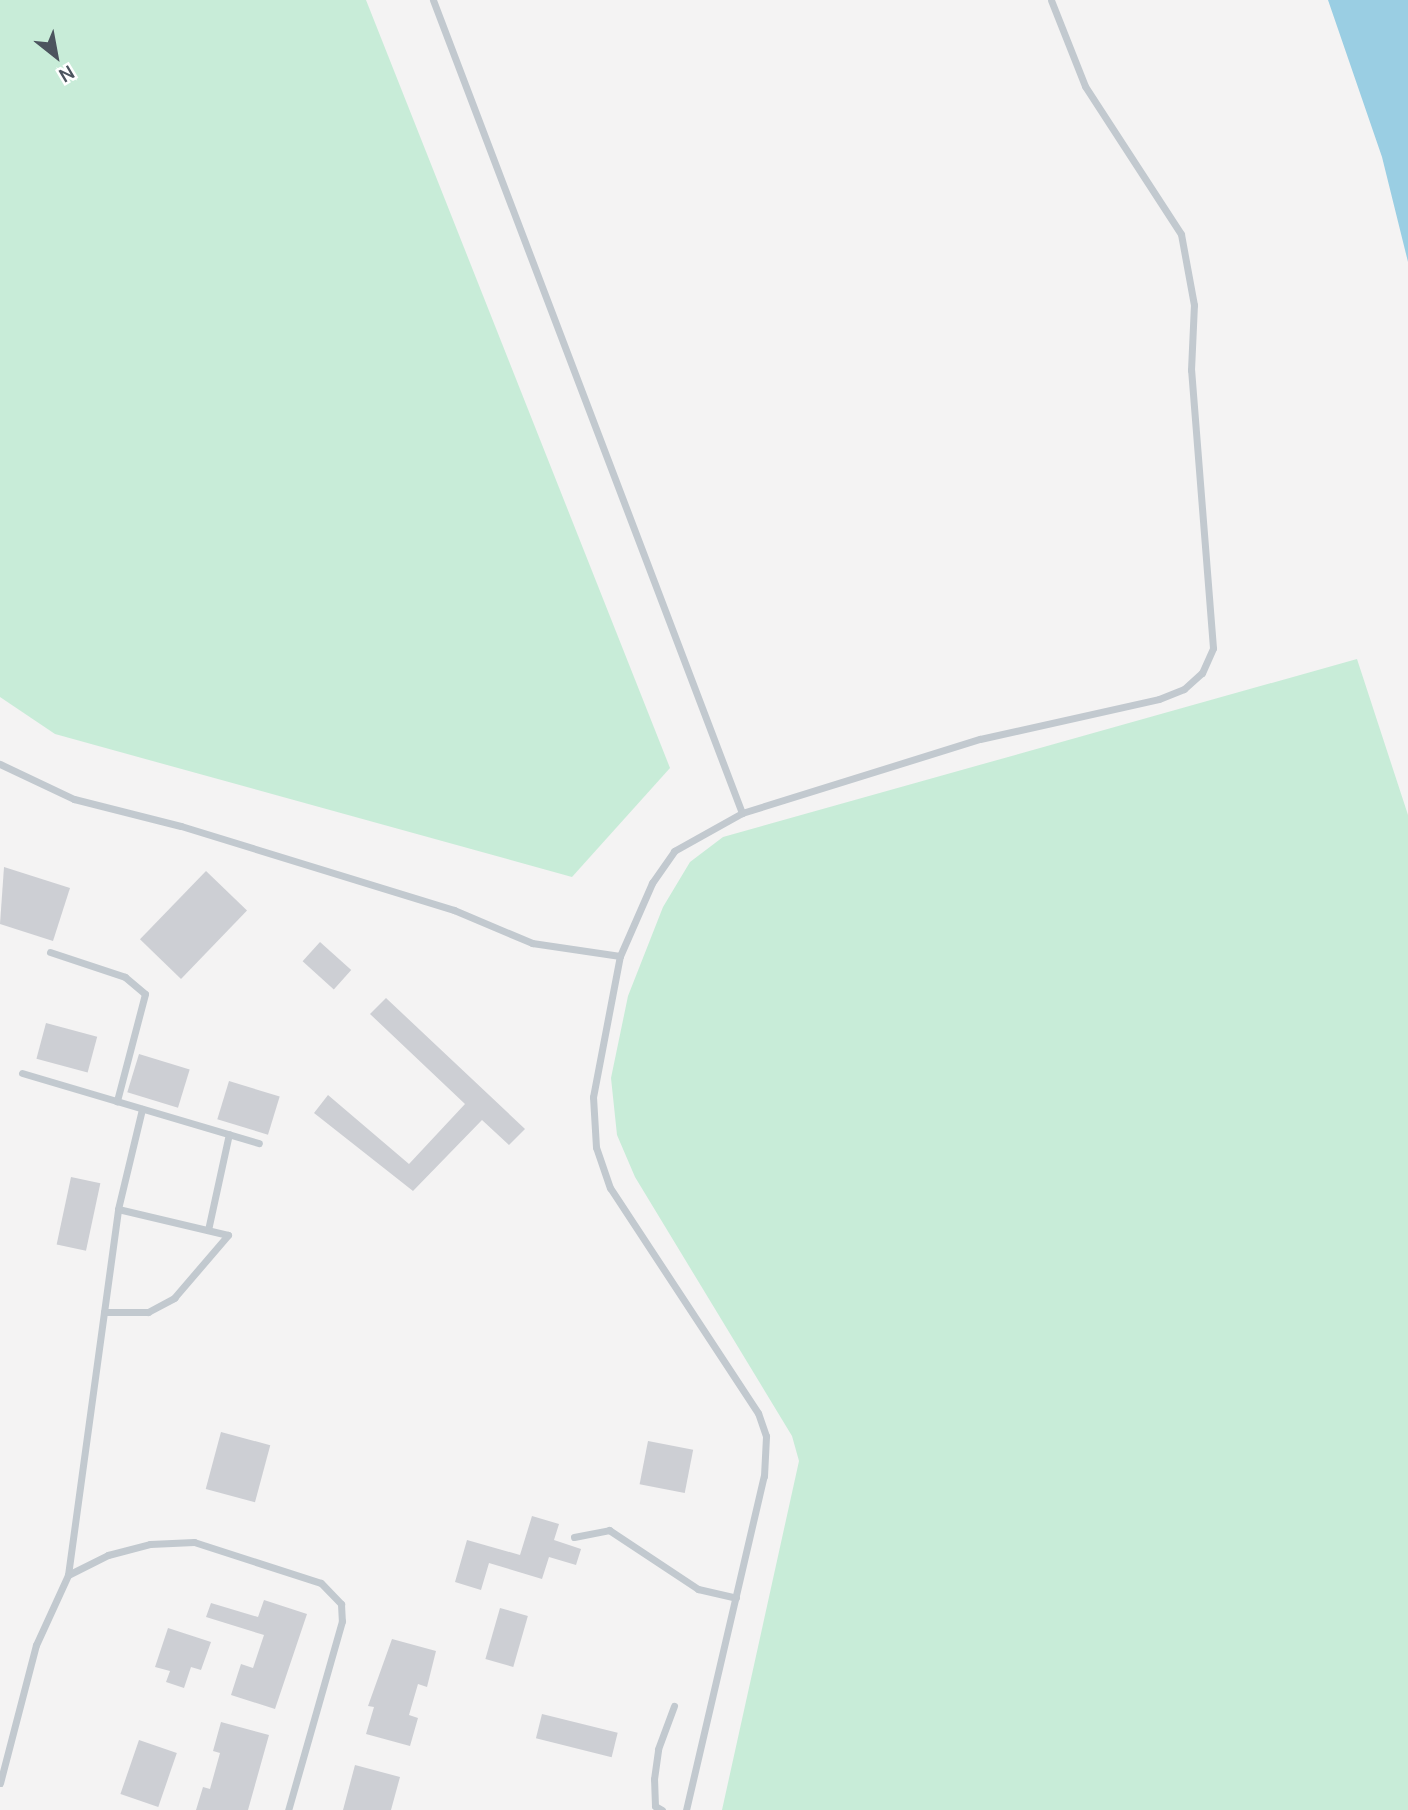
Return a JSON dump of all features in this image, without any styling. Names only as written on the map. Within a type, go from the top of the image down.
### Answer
[{"type":"lane","points":[[433,0],[742,813]]},
{"type":"lane","points":[[686,1810],[764,1476],[766,1436],[758,1413],[610,1188],[596,1147],[593,1097],[620,956],[652,883],[674,851],[742,813],[980,739],[1159,699],[1184,689],[1202,673],[1213,648],[1191,370],[1194,305],[1181,234],[1085,86],[1051,0]]},
{"type":"lane","points":[[0,764],[74,799],[181,826],[454,910],[532,943],[620,956]]},
{"type":"lane","points":[[50,952],[125,977],[145,994],[117,1101]]},
{"type":"lane","points":[[22,1073],[259,1143]]},
{"type":"lane","points":[[0,1783],[36,1645],[68,1575],[118,1209],[142,1109]]},
{"type":"lane","points":[[208,1230],[229,1135]]},
{"type":"lane","points":[[103,1312],[148,1312],[174,1298],[228,1235],[118,1209]]},
{"type":"lane","points":[[574,1537],[609,1530],[698,1589],[736,1598]]},
{"type":"lane","points":[[68,1575],[108,1555],[150,1544],[194,1542],[333,1590],[341,1604],[342,1621],[288,1810]]},
{"type":"lane","points":[[662,1810],[655,1806],[654,1779],[658,1749],[674,1706]]},
{"type":"green space","points":[[0,0],[366,0],[670,768],[572,877],[55,734],[0,697]]},
{"type":"green space","points":[[1357,659],[1408,815],[1408,1810],[722,1810],[799,1461],[792,1436],[635,1177],[617,1135],[611,1078],[628,996],[663,907],[690,862],[723,837]]},
{"type":"water","points":[[1328,0],[1408,0],[1408,262],[1382,157]]},
{"type":"building","points":[[4,867],[70,888],[53,941],[0,924]]},
{"type":"building","points":[[206,871],[247,911],[181,979],[140,939]]},
{"type":"building","points":[[320,942],[351,970],[334,989],[303,961]]},
{"type":"building","points":[[386,998],[525,1129],[509,1145],[482,1120],[413,1191],[314,1113],[328,1095],[409,1164],[465,1104],[370,1014]]},
{"type":"building","points":[[46,1023],[97,1037],[88,1072],[36,1059]]},
{"type":"building","points":[[139,1054],[190,1069],[178,1108],[127,1092]]},
{"type":"building","points":[[229,1081],[280,1096],[268,1135],[217,1119]]},
{"type":"building","points":[[71,1177],[100,1183],[86,1251],[57,1244]]},
{"type":"building","points":[[221,1432],[270,1445],[255,1502],[206,1489]]},
{"type":"building","points":[[648,1441],[693,1450],[685,1493],[640,1484]]},
{"type":"building","points":[[532,1516],[559,1524],[554,1540],[581,1549],[576,1565],[549,1557],[542,1579],[489,1563],[481,1590],[455,1582],[467,1540],[520,1555]]},
{"type":"building","points":[[264,1600],[307,1614],[275,1709],[231,1695],[241,1664],[253,1668],[264,1635],[206,1617],[211,1603],[258,1617]]},
{"type":"building","points":[[500,1608],[528,1616],[513,1667],[485,1659]]},
{"type":"building","points":[[168,1628],[211,1642],[201,1670],[191,1667],[184,1688],[166,1682],[170,1671],[155,1667]]},
{"type":"building","points":[[392,1639],[436,1651],[427,1687],[418,1684],[409,1715],[418,1718],[410,1746],[366,1734],[374,1707],[368,1706]]},
{"type":"building","points":[[542,1714],[618,1733],[612,1757],[536,1738]]},
{"type":"building","points":[[221,1722],[269,1735],[248,1810],[196,1810],[203,1787],[210,1789],[220,1753],[213,1751]]},
{"type":"building","points":[[139,1740],[177,1753],[158,1807],[120,1794]]},
{"type":"building","points":[[355,1765],[400,1777],[391,1810],[343,1810]]}]
